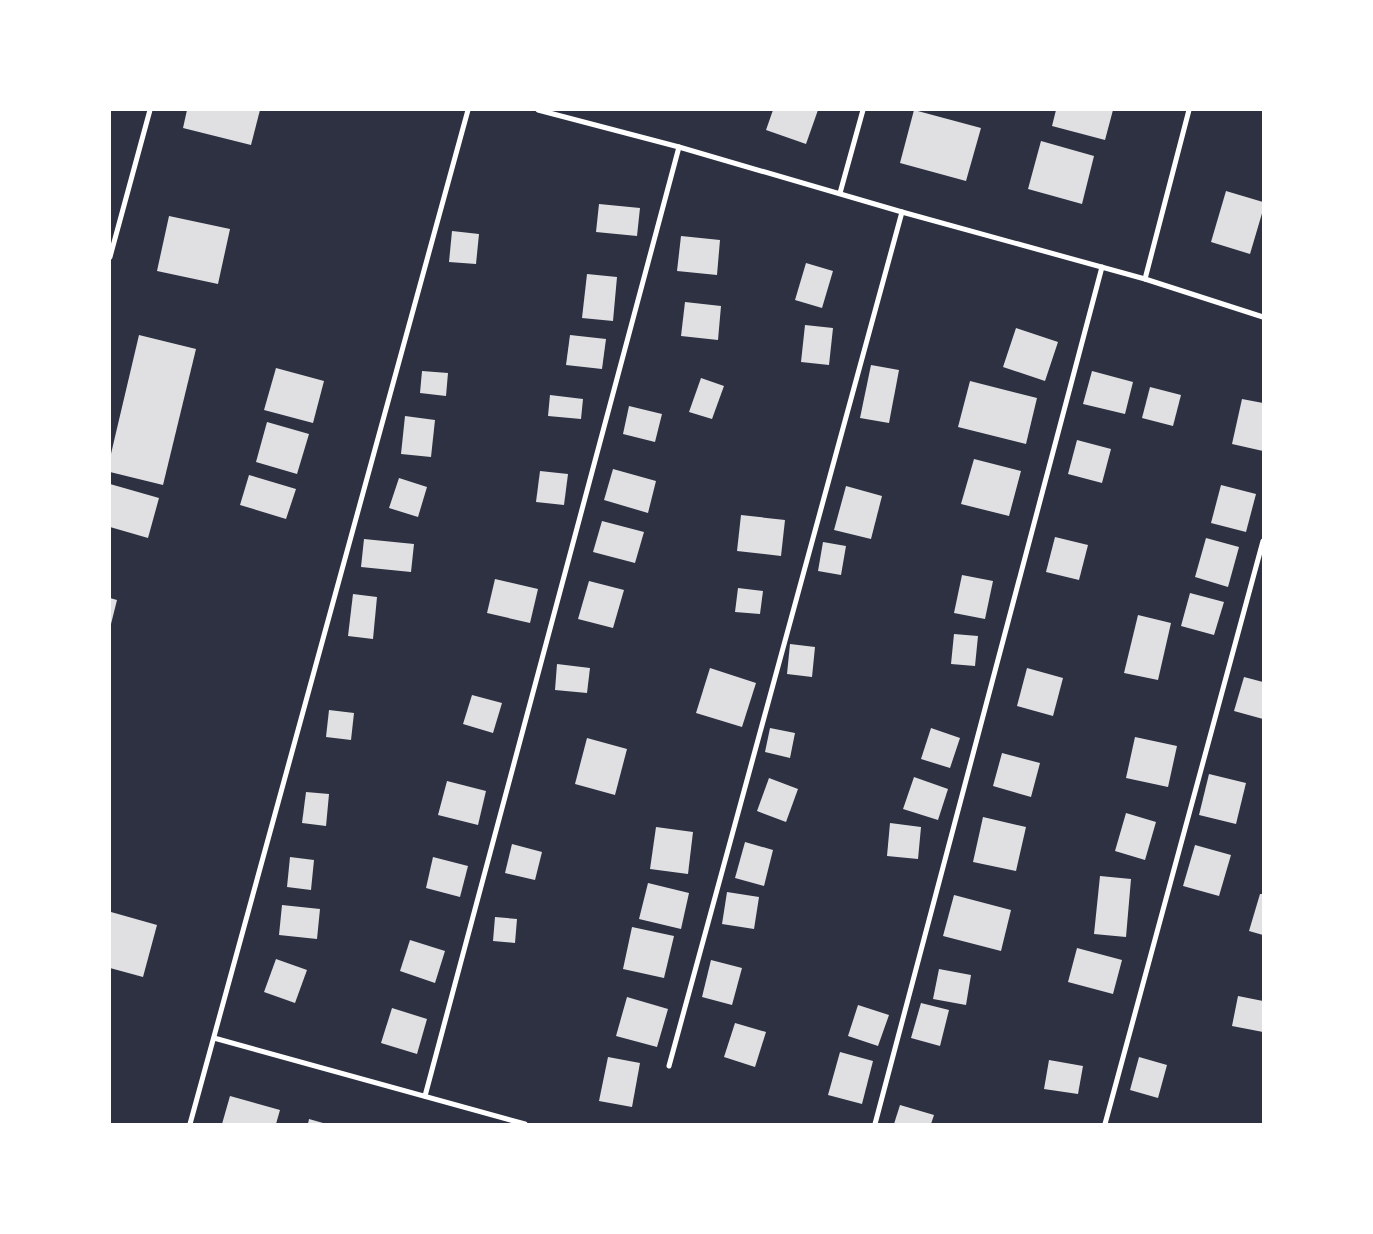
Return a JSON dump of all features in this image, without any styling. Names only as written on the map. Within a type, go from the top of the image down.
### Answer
[{"type":"street","points":[[110,257],[150,110]]},
{"type":"street","points":[[190,1124],[468,110]]},
{"type":"street","points":[[538,110],[553,112],[679,147],[902,212],[1145,279],[1263,317]]},
{"type":"street","points":[[840,194],[863,110]]},
{"type":"street","points":[[1145,279],[1189,110]]},
{"type":"street","points":[[425,1096],[679,147]]},
{"type":"street","points":[[669,1066],[902,212]]},
{"type":"street","points":[[875,1124],[1102,267]]},
{"type":"street","points":[[1105,1124],[1263,541]]},
{"type":"street","points":[[214,1038],[525,1124]]},
{"type":"building","points":[[187,110],[260,110],[251,145],[183,128]]},
{"type":"building","points":[[773,110],[818,110],[806,144],[766,130]]},
{"type":"building","points":[[914,110],[981,128],[966,181],[900,163]]},
{"type":"building","points":[[1056,110],[1113,110],[1105,140],[1052,126]]},
{"type":"building","points":[[1041,141],[1094,156],[1082,204],[1028,189]]},
{"type":"building","points":[[1226,191],[1263,202],[1263,210],[1250,254],[1211,242]]},
{"type":"building","points":[[599,204],[640,208],[637,236],[596,232]]},
{"type":"building","points":[[169,216],[230,229],[218,284],[157,271]]},
{"type":"building","points":[[452,231],[479,234],[476,264],[449,262]]},
{"type":"building","points":[[681,236],[720,240],[717,275],[677,271]]},
{"type":"building","points":[[806,263],[833,271],[822,308],[795,300]]},
{"type":"building","points":[[587,274],[617,277],[613,321],[582,318]]},
{"type":"building","points":[[685,302],[721,306],[718,340],[681,336]]},
{"type":"building","points":[[805,325],[833,328],[829,365],[801,362]]},
{"type":"building","points":[[1016,328],[1058,342],[1045,381],[1003,367]]},
{"type":"building","points":[[139,335],[196,349],[163,485],[110,472],[110,458]]},
{"type":"building","points":[[570,335],[606,339],[602,369],[566,365]]},
{"type":"building","points":[[871,365],[899,370],[889,423],[860,418]]},
{"type":"building","points":[[276,368],[324,381],[313,423],[264,410]]},
{"type":"building","points":[[422,371],[448,373],[446,396],[420,393]]},
{"type":"building","points":[[1092,371],[1133,382],[1125,414],[1083,404]]},
{"type":"building","points":[[701,378],[724,386],[712,419],[689,412]]},
{"type":"building","points":[[970,381],[1037,398],[1026,444],[958,427]]},
{"type":"building","points":[[1150,387],[1181,395],[1173,426],[1142,418]]},
{"type":"building","points":[[550,395],[583,399],[581,419],[548,416]]},
{"type":"building","points":[[1242,399],[1263,403],[1263,451],[1232,444]]},
{"type":"building","points":[[629,406],[662,414],[655,442],[623,434]]},
{"type":"building","points":[[405,416],[435,420],[431,457],[401,454]]},
{"type":"building","points":[[267,422],[309,434],[297,474],[256,462]]},
{"type":"building","points":[[1077,440],[1111,449],[1102,483],[1068,474]]},
{"type":"building","points":[[974,459],[1021,471],[1009,516],[961,504]]},
{"type":"building","points":[[613,469],[656,481],[648,513],[604,500]]},
{"type":"building","points":[[540,471],[568,474],[564,505],[536,502]]},
{"type":"building","points":[[249,475],[296,489],[286,519],[240,505]]},
{"type":"building","points":[[399,478],[427,487],[418,517],[389,508]]},
{"type":"building","points":[[110,484],[159,498],[148,538],[110,527]]},
{"type":"building","points":[[1221,485],[1256,494],[1246,532],[1211,523]]},
{"type":"building","points":[[846,486],[882,496],[871,539],[834,530]]},
{"type":"building","points":[[741,515],[785,520],[781,556],[737,551]]},
{"type":"building","points":[[602,521],[644,532],[635,563],[593,552]]},
{"type":"building","points":[[1055,537],[1088,545],[1079,580],[1046,572]]},
{"type":"building","points":[[1206,538],[1239,547],[1228,587],[1195,577]]},
{"type":"building","points":[[364,539],[414,544],[411,572],[361,567]]},
{"type":"building","points":[[823,542],[846,546],[841,575],[818,571]]},
{"type":"building","points":[[962,575],[993,581],[985,619],[954,613]]},
{"type":"building","points":[[495,579],[538,589],[530,623],[487,613]]},
{"type":"building","points":[[589,581],[624,590],[613,628],[578,619]]},
{"type":"building","points":[[738,588],[763,591],[760,614],[735,612]]},
{"type":"building","points":[[1190,593],[1224,602],[1214,635],[1181,626]]},
{"type":"building","points":[[353,594],[377,597],[373,639],[348,636]]},
{"type":"building","points":[[110,598],[117,600],[111,624],[110,624]]},
{"type":"building","points":[[1138,615],[1171,623],[1158,680],[1124,673]]},
{"type":"building","points":[[954,634],[978,636],[975,666],[951,664]]},
{"type":"building","points":[[790,644],[815,647],[812,677],[787,674]]},
{"type":"building","points":[[557,664],[590,668],[587,693],[555,690]]},
{"type":"building","points":[[710,668],[756,683],[742,727],[696,713]]},
{"type":"building","points":[[1027,668],[1063,678],[1053,716],[1017,706]]},
{"type":"building","points":[[1244,677],[1263,682],[1263,719],[1234,711]]},
{"type":"building","points":[[472,695],[502,703],[493,733],[463,724]]},
{"type":"building","points":[[329,710],[354,713],[351,740],[326,737]]},
{"type":"building","points":[[770,728],[795,733],[790,758],[765,752]]},
{"type":"building","points":[[931,728],[960,738],[950,768],[921,759]]},
{"type":"building","points":[[1135,737],[1177,746],[1168,787],[1126,778]]},
{"type":"building","points":[[587,738],[627,749],[615,795],[575,784]]},
{"type":"building","points":[[1002,753],[1040,763],[1031,797],[993,786]]},
{"type":"building","points":[[1209,774],[1246,783],[1236,824],[1199,815]]},
{"type":"building","points":[[914,777],[948,789],[938,820],[903,809]]},
{"type":"building","points":[[769,778],[798,789],[786,822],[757,811]]},
{"type":"building","points":[[447,781],[486,791],[478,825],[438,815]]},
{"type":"building","points":[[306,792],[329,794],[326,826],[302,823]]},
{"type":"building","points":[[1126,813],[1156,822],[1145,860],[1115,851]]},
{"type":"building","points":[[983,817],[1026,827],[1016,871],[973,862]]},
{"type":"building","points":[[890,823],[921,827],[918,859],[887,856]]},
{"type":"building","points":[[656,827],[693,832],[688,874],[650,869]]},
{"type":"building","points":[[745,842],[773,850],[764,886],[735,878]]},
{"type":"building","points":[[512,844],[542,852],[535,880],[505,873]]},
{"type":"building","points":[[1195,845],[1231,855],[1219,896],[1183,886]]},
{"type":"building","points":[[290,857],[314,860],[311,890],[287,887]]},
{"type":"building","points":[[433,857],[468,866],[460,897],[426,888]]},
{"type":"building","points":[[1100,876],[1131,879],[1126,937],[1094,934]]},
{"type":"building","points":[[648,883],[689,893],[681,929],[639,919]]},
{"type":"building","points":[[727,892],[759,897],[754,929],[722,924]]},
{"type":"building","points":[[1260,894],[1263,894],[1263,935],[1249,931]]},
{"type":"building","points":[[954,895],[1011,910],[1001,951],[943,936]]},
{"type":"building","points":[[282,905],[320,909],[317,939],[279,935]]},
{"type":"building","points":[[111,912],[157,925],[143,977],[110,968]]},
{"type":"building","points":[[495,917],[517,919],[515,943],[493,941]]},
{"type":"building","points":[[632,927],[674,936],[664,978],[623,969]]},
{"type":"building","points":[[410,940],[445,951],[435,983],[400,971]]},
{"type":"building","points":[[1077,948],[1122,960],[1113,994],[1068,982]]},
{"type":"building","points":[[276,959],[307,970],[295,1003],[264,992]]},
{"type":"building","points":[[711,960],[742,968],[732,1005],[702,997]]},
{"type":"building","points":[[939,969],[971,975],[966,1005],[933,999]]},
{"type":"building","points":[[1238,996],[1263,1001],[1263,1032],[1232,1026]]},
{"type":"building","points":[[627,997],[668,1009],[657,1047],[616,1036]]},
{"type":"building","points":[[921,1003],[949,1010],[940,1046],[911,1038]]},
{"type":"building","points":[[858,1005],[889,1015],[878,1046],[848,1036]]},
{"type":"building","points":[[392,1008],[427,1019],[417,1054],[381,1043]]},
{"type":"building","points":[[735,1023],[766,1032],[755,1067],[724,1057]]},
{"type":"building","points":[[840,1052],[873,1061],[862,1104],[828,1095]]},
{"type":"building","points":[[608,1057],[640,1063],[632,1107],[599,1101]]},
{"type":"building","points":[[1139,1057],[1167,1065],[1158,1098],[1130,1090]]},
{"type":"building","points":[[1049,1060],[1083,1066],[1078,1094],[1044,1089]]},
{"type":"building","points":[[230,1096],[280,1110],[276,1124],[222,1124]]},
{"type":"building","points":[[900,1105],[934,1115],[931,1124],[894,1124]]},
{"type":"building","points":[[309,1119],[323,1123],[323,1124],[308,1124]]}]
